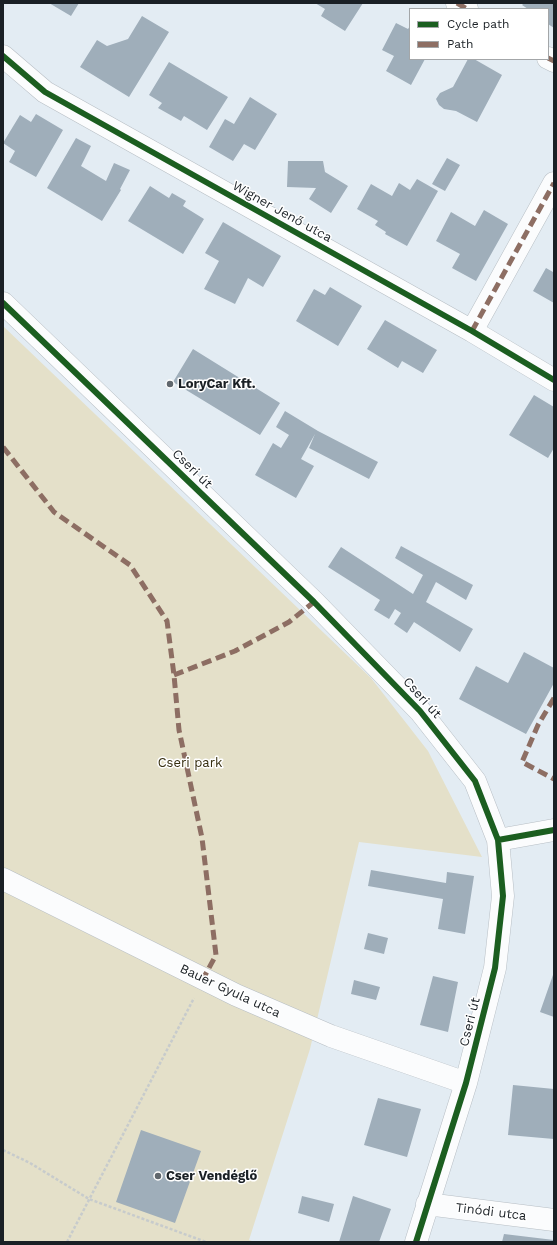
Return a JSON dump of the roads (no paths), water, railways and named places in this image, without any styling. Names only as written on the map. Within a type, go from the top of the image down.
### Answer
[{"type":"street","name":"Wigner Jenő utca","points":[[3,56],[45,92],[472,331],[554,380]]},
{"type":"street","points":[[472,331],[554,183]]},
{"type":"street","name":"Cseri út","points":[[3,303],[309,596],[420,711],[476,781],[498,840],[503,896],[495,968],[466,1083],[416,1242]]},
{"type":"street","points":[[498,840],[554,830]]},
{"type":"street","name":"Bauer Gyula utca","points":[[3,879],[203,979],[331,1036],[466,1083]]},
{"type":"street","name":"Tinódi utca","points":[[427,1204],[554,1220]]},
{"type":"place","name":"LoryCar Kft.","points":[[170,384]]},
{"type":"place","name":"Cser Vendéglő","points":[[158,1176]]},
{"type":"park label","name":"Cseri park","points":[[190,763]]}]
